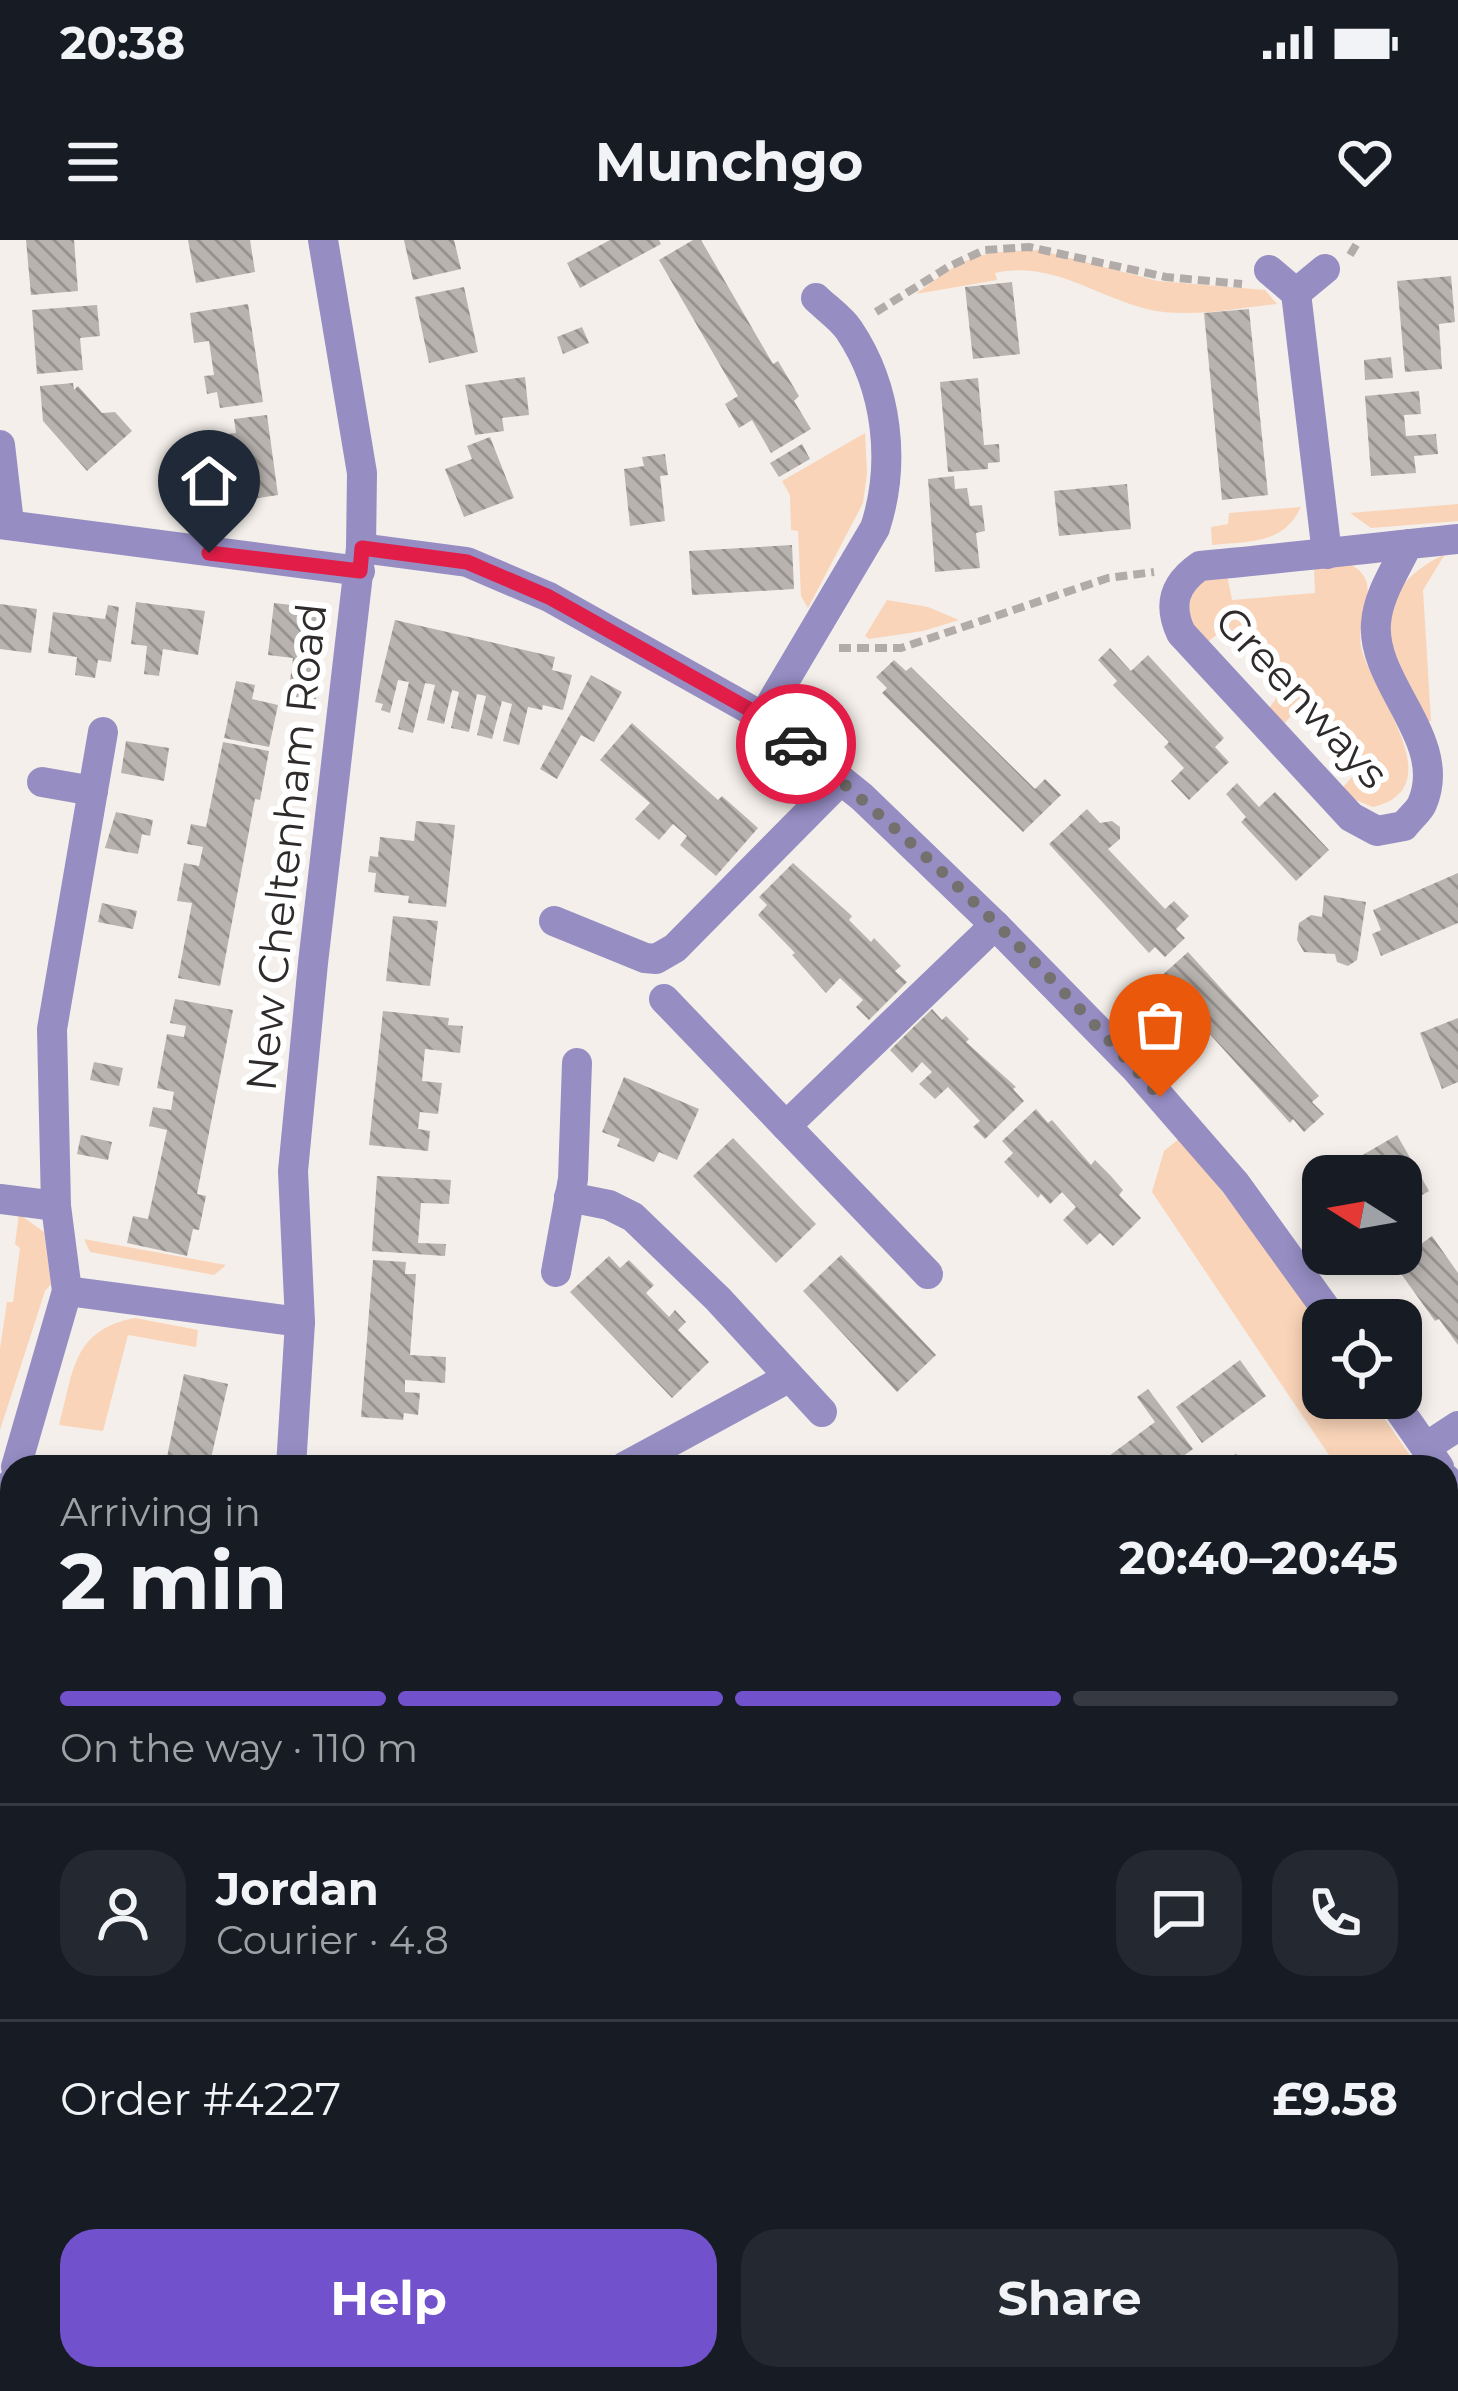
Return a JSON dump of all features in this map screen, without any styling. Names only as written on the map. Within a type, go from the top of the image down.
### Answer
[{"type":"street","name":"New Cheltenham Road","points":[[297,1455],[300,1322],[293,1172],[361,560],[362,473],[323,240]]},
{"type":"street","points":[[1325,269],[1282,281],[1327,554]]},
{"type":"street","points":[[763,717],[875,528],[886,496],[888,462],[878,395],[849,329],[816,298]]},
{"type":"street","points":[[0,445],[5,524],[304,567],[361,560],[467,562],[549,597],[763,717],[841,780],[995,925],[1135,1068],[1235,1183],[1319,1299]]},
{"type":"street","name":"Greenways","points":[[1408,544],[1382,596],[1376,626],[1387,669],[1419,735],[1426,775],[1422,804],[1404,826],[1377,831],[1351,817],[1181,633],[1173,598],[1188,574],[1200,566],[1327,554],[1408,544],[1458,539]]},
{"type":"street","points":[[19,1455],[67,1291],[56,1206],[52,1029],[103,731]]},
{"type":"street","points":[[554,921],[656,959],[675,948],[841,780]]},
{"type":"street","points":[[42,782],[93,791]]},
{"type":"street","points":[[786,1126],[995,925]]},
{"type":"street","points":[[664,999],[928,1274]]},
{"type":"street","points":[[556,1272],[575,1148],[578,1064]]},
{"type":"street","points":[[569,1197],[609,1205],[633,1217],[822,1412]]},
{"type":"street","points":[[0,1199],[56,1206]]},
{"type":"street","points":[[67,1291],[300,1322]]},
{"type":"street","points":[[646,1455],[788,1378]]},
{"type":"street","points":[[1406,1419],[1431,1455]]},
{"type":"street","points":[[1434,1455],[1458,1426]]},
{"type":"path","points":[[849,329],[948,266],[984,250],[1029,247],[1166,277],[1257,285],[1282,281]]},
{"type":"path","points":[[807,648],[901,648],[1108,578],[1200,566]]},
{"type":"shaded area","points":[[1039,250],[1158,281],[1265,290],[1277,304],[1163,312],[1054,275],[1015,270],[995,273],[997,280],[916,294],[973,258]]},
{"type":"shaded area","points":[[865,433],[863,503],[808,608],[801,596],[798,531],[791,530],[790,495],[782,481]]},
{"type":"shaded area","points":[[1458,504],[1458,521],[1371,528],[1350,513]]},
{"type":"shaded area","points":[[1301,507],[1275,535],[1212,545],[1211,527],[1228,524],[1229,513]]},
{"type":"shaded area","points":[[1445,554],[1423,590],[1431,721],[1422,722],[1393,650],[1391,607],[1418,570]]},
{"type":"shaded area","points":[[1348,563],[1366,580],[1361,647],[1408,759],[1407,780],[1396,796],[1373,807],[1353,799],[1342,788],[1362,766],[1302,703],[1283,725],[1269,708],[1287,684],[1227,626],[1208,642],[1187,622],[1192,595],[1208,579],[1227,575],[1232,600],[1315,593],[1314,567]]},
{"type":"shaded area","points":[[887,600],[928,607],[959,620],[869,639],[865,636]]},
{"type":"shaded area","points":[[1180,1138],[1302,1301],[1302,1415],[1152,1192],[1164,1151]]},
{"type":"shaded area","points":[[19,1214],[44,1232],[51,1284],[0,1430],[0,1349],[7,1302],[13,1302]]},
{"type":"shaded area","points":[[84,1239],[226,1265],[214,1275],[90,1252]]},
{"type":"shaded area","points":[[135,1318],[198,1330],[196,1347],[128,1335],[103,1431],[59,1425],[73,1371],[87,1343],[114,1324]]},
{"type":"shaded area","points":[[1305,1419],[1385,1419],[1410,1455],[1329,1455]]},
{"type":"building","points":[[26,240],[74,240],[78,291],[31,295]]},
{"type":"building","points":[[188,240],[250,240],[255,272],[196,283]]},
{"type":"building","points":[[404,240],[454,240],[461,269],[413,280]]},
{"type":"building","points":[[610,240],[659,240],[661,244],[580,288],[567,263]]},
{"type":"building","points":[[701,240],[773,364],[778,361],[799,396],[794,401],[811,429],[771,453],[752,420],[739,428],[725,404],[738,396],[659,260]]},
{"type":"building","points":[[1451,276],[1455,322],[1439,324],[1442,369],[1405,372],[1397,281]]},
{"type":"building","points":[[1012,282],[1020,354],[973,359],[965,287]]},
{"type":"building","points":[[464,287],[478,352],[429,363],[415,297]]},
{"type":"building","points":[[248,304],[263,402],[220,408],[217,392],[207,394],[204,376],[214,375],[209,341],[194,343],[190,313]]},
{"type":"building","points":[[97,305],[100,336],[80,338],[83,370],[37,374],[32,310]]},
{"type":"building","points":[[1249,309],[1268,495],[1222,500],[1204,313]]},
{"type":"building","points":[[582,327],[589,343],[563,354],[557,337]]},
{"type":"building","points":[[1391,357],[1393,378],[1365,380],[1364,360]]},
{"type":"building","points":[[525,377],[529,415],[502,418],[504,431],[475,435],[465,385]]},
{"type":"building","points":[[978,378],[984,445],[999,444],[1000,462],[988,463],[988,469],[948,472],[940,382]]},
{"type":"building","points":[[73,383],[74,390],[78,386],[102,413],[115,412],[132,431],[87,471],[43,421],[40,386]]},
{"type":"building","points":[[1419,391],[1421,414],[1404,415],[1406,436],[1436,434],[1438,454],[1414,456],[1416,473],[1371,476],[1365,396]]},
{"type":"building","points":[[267,415],[278,495],[219,504],[217,484],[230,482],[225,451],[216,452],[213,436],[236,433],[234,419]]},
{"type":"building","points":[[490,437],[514,498],[464,517],[445,469],[472,459],[467,446]]},
{"type":"building","points":[[802,444],[810,459],[779,477],[770,463]]},
{"type":"building","points":[[665,454],[668,475],[660,476],[665,521],[630,526],[624,469],[644,466],[642,457]]},
{"type":"building","points":[[954,476],[955,489],[967,488],[970,506],[982,505],[985,531],[976,533],[980,568],[935,572],[928,479]]},
{"type":"building","points":[[1127,484],[1131,529],[1059,536],[1054,491]]},
{"type":"building","points":[[792,545],[794,589],[692,595],[689,551]]},
{"type":"building","points":[[136,602],[205,611],[198,655],[163,649],[159,676],[144,674],[147,646],[131,644]]},
{"type":"building","points":[[274,603],[327,609],[316,699],[288,696],[293,658],[268,655]]},
{"type":"building","points":[[0,604],[37,609],[31,653],[0,649]]},
{"type":"building","points":[[108,605],[119,607],[111,662],[98,660],[95,678],[75,675],[77,657],[48,653],[53,612],[105,619]]},
{"type":"building","points":[[395,620],[555,657],[552,670],[572,675],[563,710],[528,707],[519,745],[503,741],[512,704],[502,701],[492,739],[477,735],[486,696],[477,694],[469,732],[451,728],[459,692],[452,690],[444,724],[427,720],[435,685],[425,683],[413,733],[398,729],[409,682],[398,680],[390,713],[375,702]]},
{"type":"building","points":[[1110,648],[1131,671],[1148,655],[1224,738],[1215,747],[1229,762],[1189,800],[1171,781],[1184,768],[1164,747],[1169,742],[1113,685],[1117,681],[1098,660]]},
{"type":"building","points":[[894,660],[906,671],[911,667],[1035,789],[1045,779],[1061,795],[1023,832],[882,693],[887,688],[876,677]]},
{"type":"building","points":[[591,675],[622,692],[594,742],[581,735],[557,779],[540,769]]},
{"type":"building","points":[[236,681],[255,685],[252,699],[278,705],[269,747],[224,738]]},
{"type":"building","points":[[632,723],[718,800],[722,796],[758,828],[716,876],[680,845],[687,836],[673,824],[659,840],[635,819],[650,803],[600,760]]},
{"type":"building","points":[[126,741],[169,748],[164,781],[121,773]]},
{"type":"building","points":[[223,742],[269,751],[260,800],[255,799],[220,986],[178,978],[192,903],[177,901],[184,863],[199,866],[203,847],[187,844],[191,824],[206,827]]},
{"type":"building","points":[[1237,783],[1259,807],[1275,792],[1329,850],[1296,881],[1241,822],[1246,817],[1226,794]]},
{"type":"building","points":[[1087,809],[1100,823],[1112,821],[1120,827],[1120,839],[1108,849],[1165,909],[1174,901],[1189,916],[1176,929],[1185,938],[1165,957],[1155,947],[1149,953],[1049,844]]},
{"type":"building","points":[[116,812],[153,820],[150,836],[142,834],[138,854],[105,848]]},
{"type":"building","points":[[416,821],[455,825],[446,907],[408,903],[409,896],[374,892],[376,873],[368,872],[370,856],[378,857],[380,837],[414,841]]},
{"type":"building","points":[[793,863],[901,966],[895,971],[907,982],[869,1020],[856,1007],[863,1000],[840,978],[826,993],[758,915],[767,905],[759,897]]},
{"type":"building","points":[[1458,873],[1458,923],[1381,956],[1372,934],[1381,930],[1373,910]]},
{"type":"building","points":[[1324,895],[1366,902],[1357,960],[1348,966],[1337,962],[1335,954],[1304,952],[1297,940],[1299,923],[1311,915],[1322,917]]},
{"type":"building","points":[[102,903],[137,911],[133,929],[98,922]]},
{"type":"building","points":[[393,916],[438,921],[430,986],[386,981]]},
{"type":"building","points":[[1188,952],[1319,1096],[1312,1102],[1324,1114],[1304,1132],[1293,1119],[1290,1123],[1159,978]]},
{"type":"building","points":[[175,999],[233,1010],[197,1194],[206,1196],[187,1256],[127,1243],[133,1216],[148,1219],[167,1130],[149,1126],[153,1107],[171,1110],[174,1092],[157,1088],[167,1034],[184,1037],[186,1026],[170,1023]]},
{"type":"building","points":[[932,1009],[969,1039],[966,1042],[1016,1087],[1024,1101],[985,1139],[973,1127],[980,1121],[948,1087],[935,1099],[919,1084],[932,1072],[922,1062],[912,1073],[890,1050]]},
{"type":"building","points":[[383,1011],[449,1018],[448,1025],[463,1026],[460,1053],[425,1049],[422,1081],[442,1083],[438,1114],[420,1112],[418,1129],[430,1131],[428,1151],[369,1145]]},
{"type":"building","points":[[1458,1018],[1458,1082],[1442,1089],[1420,1033]]},
{"type":"building","points":[[94,1062],[123,1068],[119,1086],[90,1080]]},
{"type":"building","points":[[624,1077],[699,1109],[677,1160],[659,1152],[654,1162],[617,1146],[620,1139],[602,1132]]},
{"type":"building","points":[[1036,1109],[1048,1123],[1052,1120],[1091,1165],[1095,1160],[1110,1175],[1123,1190],[1119,1195],[1141,1218],[1113,1246],[1100,1233],[1087,1245],[1063,1220],[1076,1207],[1062,1192],[1050,1204],[1041,1194],[1038,1198],[1004,1162],[1013,1153],[1002,1141]]},
{"type":"building","points":[[81,1135],[112,1142],[108,1160],[77,1154]]},
{"type":"building","points":[[1397,1135],[1408,1155],[1363,1155]]},
{"type":"building","points":[[733,1138],[816,1224],[776,1263],[693,1176]]},
{"type":"building","points":[[377,1176],[451,1180],[449,1204],[421,1203],[418,1243],[446,1244],[445,1256],[372,1251]]},
{"type":"building","points":[[1432,1236],[1458,1273],[1458,1345],[1402,1275],[1422,1275],[1422,1243]]},
{"type":"building","points":[[841,1255],[936,1355],[897,1392],[803,1291]]},
{"type":"building","points":[[609,1256],[620,1268],[629,1260],[654,1285],[646,1293],[669,1317],[675,1310],[686,1322],[678,1330],[709,1362],[672,1398],[570,1292]]},
{"type":"building","points":[[373,1260],[406,1262],[405,1274],[416,1274],[410,1355],[446,1357],[445,1383],[405,1380],[405,1392],[420,1393],[418,1415],[404,1413],[403,1420],[361,1417]]},
{"type":"building","points":[[1240,1360],[1266,1396],[1202,1443],[1176,1407]]},
{"type":"building","points":[[184,1374],[228,1384],[212,1455],[167,1455]]},
{"type":"building","points":[[1148,1389],[1193,1449],[1185,1455],[1110,1455],[1155,1422],[1137,1397]]},
{"type":"way so far","points":[[796,744],[862,797],[995,925],[1160,1097]]},
{"type":"route","points":[[209,553],[360,571],[362,548],[467,562],[549,597],[763,717],[796,744]]}]
